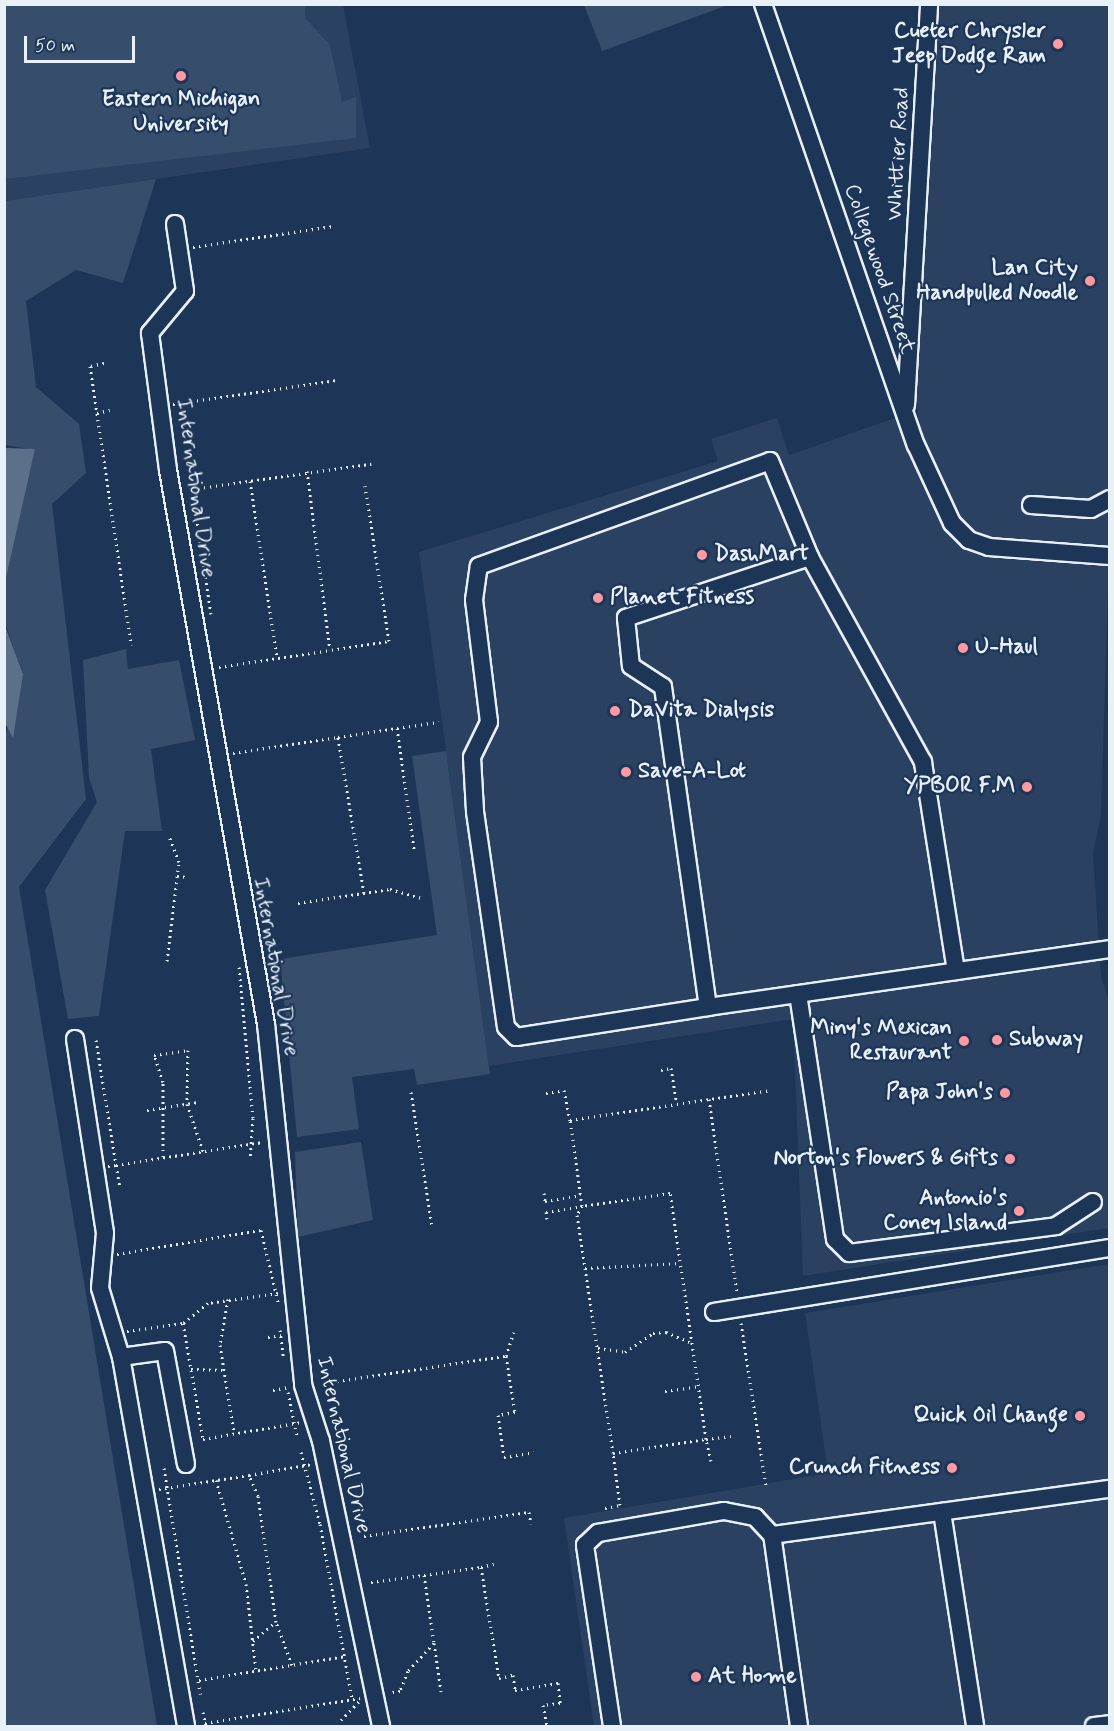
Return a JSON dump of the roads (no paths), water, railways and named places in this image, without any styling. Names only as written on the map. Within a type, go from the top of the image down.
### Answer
[{"type":"street","name":"Collegewood Street","points":[[763,4],[905,414],[939,498],[969,540],[989,547],[1110,555]]},
{"type":"street","name":"Whittier Road","points":[[905,414],[928,4]]},
{"type":"street","name":"International Drive","points":[[175,224],[185,291],[150,333],[168,470],[266,1024],[301,1375],[321,1441],[381,1726]]},
{"type":"street","points":[[956,971],[923,762],[810,557],[770,462],[479,566],[474,600],[489,722],[472,757],[475,811],[506,1027],[516,1037],[1110,949]]},
{"type":"street","points":[[1031,505],[1091,509],[1110,499]]},
{"type":"street","points":[[708,1007],[663,687],[631,666],[626,618],[810,557]]},
{"type":"street","points":[[798,994],[835,1239],[849,1253],[1056,1226],[1094,1202]]},
{"type":"street","points":[[75,1039],[105,1233],[100,1288],[121,1357],[186,1726]]},
{"type":"street","points":[[714,1312],[1110,1248]]},
{"type":"street","points":[[121,1357],[165,1351],[186,1464]]},
{"type":"street","points":[[772,1536],[1110,1489]]},
{"type":"street","points":[[612,1726],[585,1545],[598,1533],[724,1511],[755,1517],[772,1536],[799,1726]]},
{"type":"street","points":[[942,1512],[975,1726]]},
{"type":"street","points":[[1094,1726],[1110,1724]]},
{"type":"place","name":"Cueter Chrysler Jeep Dodge Ram","points":[[1058,44]]},
{"type":"place","name":"Eastern Michigan University","points":[[181,76]]},
{"type":"place","name":"Lan City Handpulled Noodle","points":[[1090,281]]},
{"type":"place","name":"DashMart","points":[[702,555]]},
{"type":"place","name":"Planet Fitness","points":[[598,598]]},
{"type":"place","name":"U-Haul","points":[[963,648]]},
{"type":"place","name":"DaVita Dialysis","points":[[615,711]]},
{"type":"place","name":"Save-A-Lot","points":[[626,772]]},
{"type":"place","name":"YPBOR F.M","points":[[1027,787]]},
{"type":"place","name":"Subway","points":[[997,1040]]},
{"type":"place","name":"Miny's Mexican Restaurant","points":[[964,1041]]},
{"type":"place","name":"Papa John's","points":[[1005,1093]]},
{"type":"place","name":"Norton's Flowers & Gifts","points":[[1010,1159]]},
{"type":"place","name":"Antonio's Coney Island","points":[[1019,1211]]},
{"type":"place","name":"Quick Oil Change","points":[[1080,1416]]},
{"type":"place","name":"Crunch Fitness","points":[[952,1468]]},
{"type":"place","name":"At Home","points":[[696,1677]]}]
